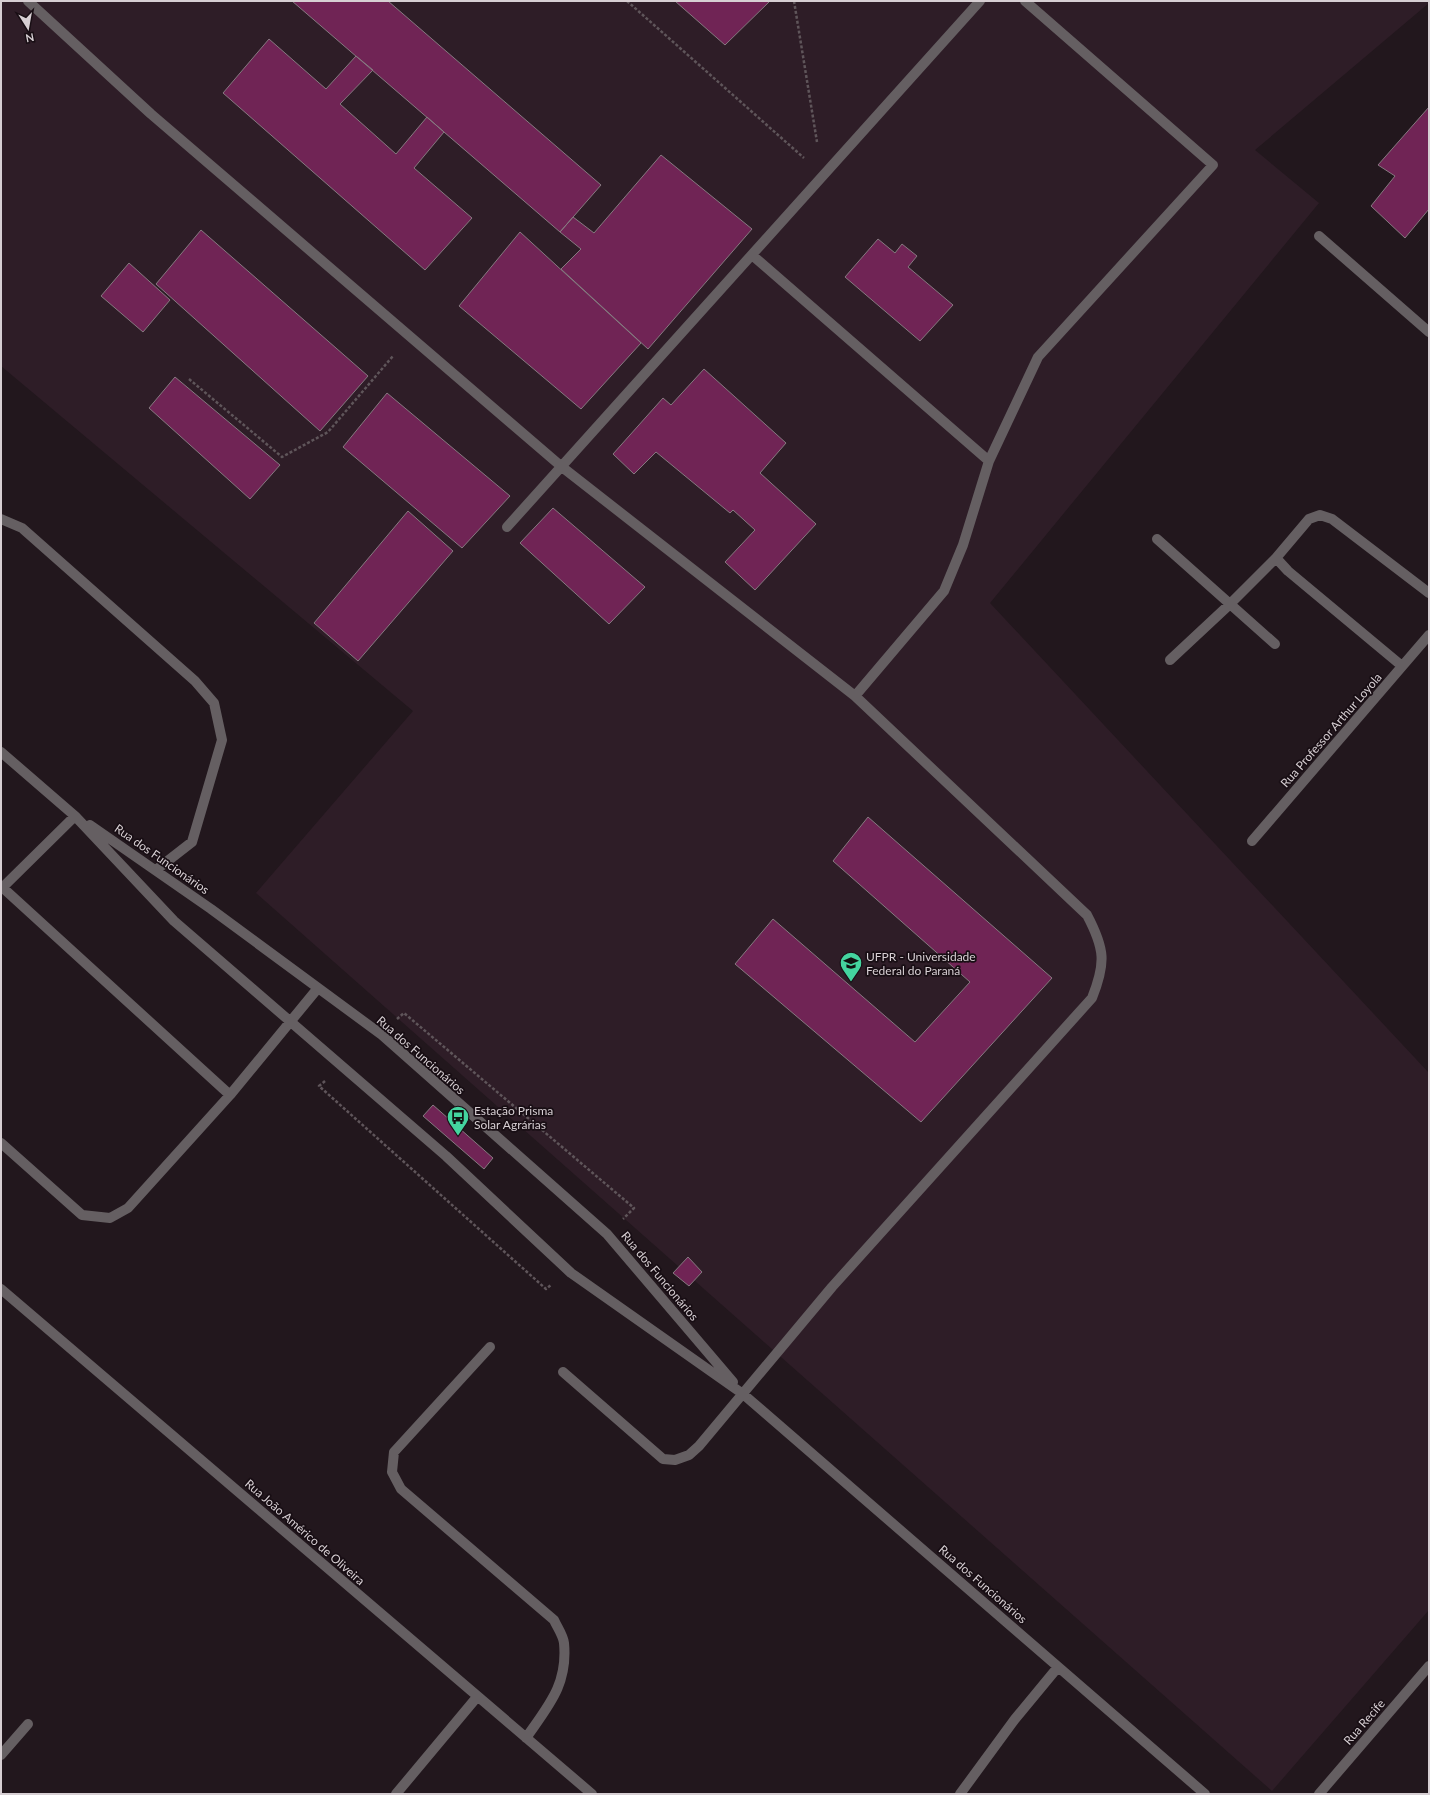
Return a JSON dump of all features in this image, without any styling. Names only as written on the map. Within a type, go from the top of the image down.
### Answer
[{"type":"street","points":[[28,1],[151,114],[562,466],[855,696],[1088,915],[1099,936],[1103,956],[1100,980],[1092,998],[832,1287],[743,1394],[688,1456],[675,1460],[663,1459],[563,1372]]},
{"type":"street","points":[[507,527],[980,1]]},
{"type":"street","points":[[855,696],[944,591],[963,545],[989,461],[1038,357],[1213,165],[1025,1]]},
{"type":"street","points":[[1319,236],[1429,332]]},
{"type":"street","points":[[752,255],[989,461]]},
{"type":"street","points":[[1170,660],[1230,604],[1276,558],[1309,519],[1320,515],[1332,519],[1429,593]]},
{"type":"street","points":[[1,518],[22,528],[195,681],[214,703],[222,740],[192,842],[156,870]]},
{"type":"street","points":[[1157,539],[1275,644]]},
{"type":"street","points":[[1276,558],[1288,571],[1402,666]]},
{"type":"street","name":"Rua Professor Arthur Loyola","points":[[1252,841],[1429,635]]},
{"type":"street","name":"Rua dos Funcionários","points":[[1,752],[75,816],[174,921],[446,1156],[571,1273],[743,1394],[1205,1794]]},
{"type":"street","points":[[75,816],[2,888],[230,1095]]},
{"type":"street","name":"Rua dos Funcionários","points":[[75,816],[156,870],[382,1035],[607,1234],[743,1394]]},
{"type":"street","points":[[1,1143],[82,1215],[110,1218],[128,1208],[230,1095],[318,988]]},
{"type":"street","name":"Rua João Américo de Oliveira","points":[[1,1289],[592,1794]]},
{"type":"street","points":[[490,1347],[394,1452],[392,1472],[401,1489],[554,1620],[564,1642],[562,1677],[558,1691],[526,1738]]},
{"type":"street","name":"Rua Recife","points":[[1319,1794],[1429,1666]]},
{"type":"street","points":[[960,1794],[1015,1719],[1058,1667]]},
{"type":"street","points":[[396,1794],[477,1697]]},
{"type":"street","points":[[1,1755],[28,1724]]},
{"type":"path","points":[[627,1],[804,158]]},
{"type":"path","points":[[794,1],[817,142]]},
{"type":"path","points":[[189,379],[282,458],[328,432],[393,356]]},
{"type":"path","points":[[382,1035],[404,1013],[634,1208],[607,1234]]},
{"type":"path","points":[[342,1066],[319,1086],[546,1289],[571,1273]]},
{"type":"shaded area","name":"UFPR - Universidade Federal do Paraná","points":[[1,1],[1429,1],[1429,3],[1255,150],[1319,203],[990,603],[1429,1073],[1429,1610],[1272,1791],[256,893],[413,711],[1,366]]},
{"type":"building","points":[[292,1],[388,1],[601,185],[560,232]]},
{"type":"building","points":[[675,1],[770,1],[725,45]]},
{"type":"building","points":[[269,39],[326,89],[356,56],[373,70],[340,104],[396,154],[427,117],[444,132],[414,168],[472,218],[425,270],[223,93]]},
{"type":"building","points":[[1429,107],[1429,209],[1405,238],[1371,206],[1395,176],[1378,165]]},
{"type":"building","points":[[661,155],[752,229],[648,349],[561,269],[581,249],[560,232],[573,217],[594,233]]},
{"type":"building","points":[[201,230],[368,376],[320,431],[156,284]]},
{"type":"building","points":[[520,232],[641,343],[581,409],[459,306]]},
{"type":"building","points":[[878,239],[895,253],[902,244],[917,256],[908,267],[953,305],[920,341],[845,277]]},
{"type":"building","points":[[129,263],[170,300],[143,332],[101,296]]},
{"type":"building","points":[[704,369],[786,443],[760,473],[816,524],[755,590],[725,562],[755,530],[733,510],[730,513],[656,452],[634,474],[613,454],[663,398],[671,405]]},
{"type":"building","points":[[175,377],[280,465],[250,499],[149,408]]},
{"type":"building","points":[[387,393],[510,496],[462,548],[343,447]]},
{"type":"building","points":[[553,508],[645,587],[609,624],[520,543]]},
{"type":"building","points":[[408,511],[453,551],[358,661],[314,623]]},
{"type":"building","points":[[868,817],[1052,978],[921,1122],[735,964],[773,919],[915,1042],[970,982],[833,861]]},
{"type":"building","name":"Estação Prisma Solar Agrárias","points":[[433,1105],[493,1158],[484,1169],[423,1116]]},
{"type":"building","points":[[688,1257],[702,1272],[689,1286],[673,1273]]},
{"type":"place","name":"UFPR - Universidade Federal do Paraná","points":[[851,982]]},
{"type":"place","name":"Estação Prisma Solar Agrárias","points":[[458,1136]]}]
